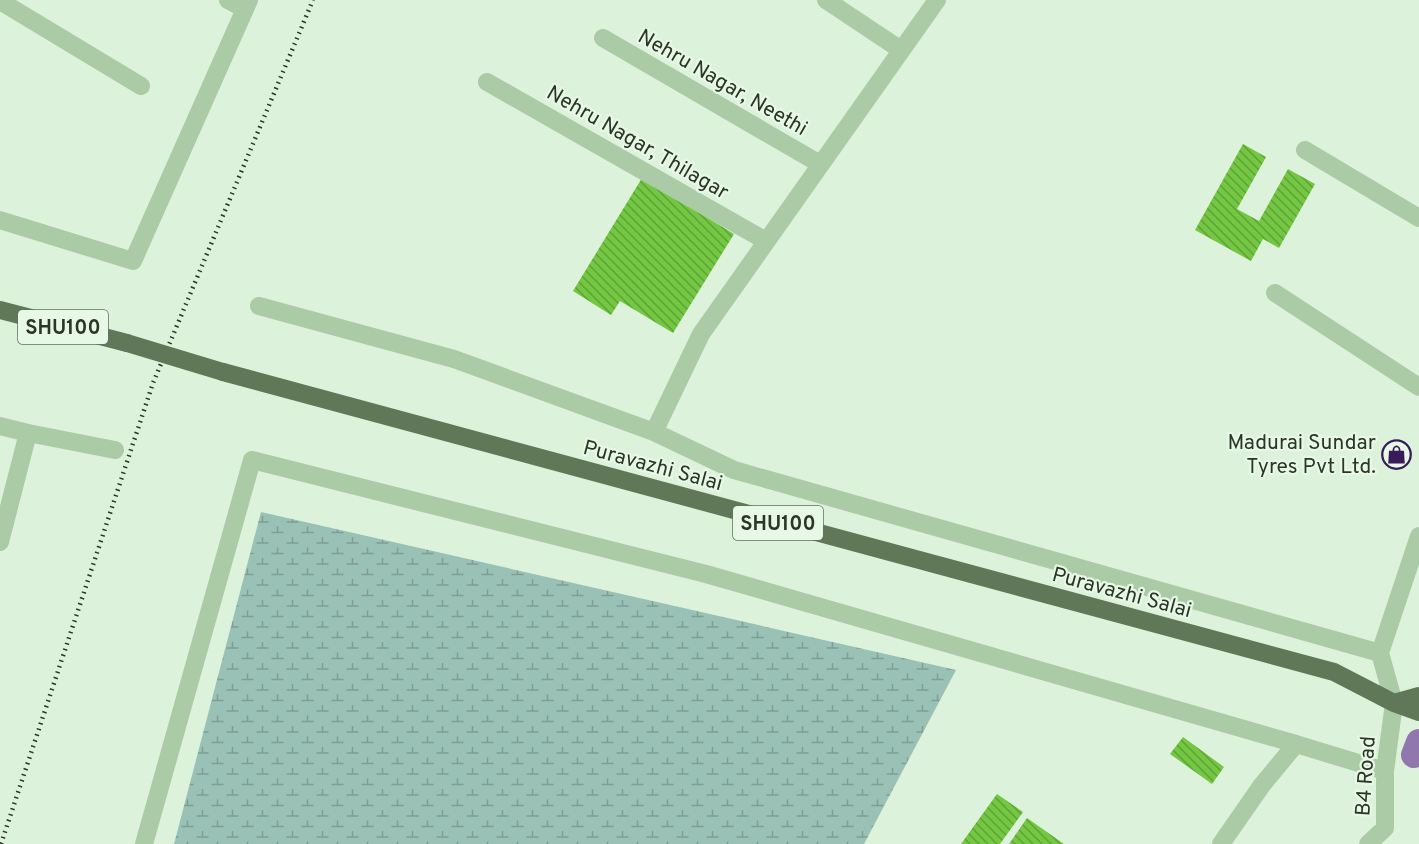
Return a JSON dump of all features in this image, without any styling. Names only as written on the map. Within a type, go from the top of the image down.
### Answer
[{"type":"main road","name":"Puravazhi Salai","points":[[0,310],[1334,672],[1394,704]]},
{"type":"main road","points":[[1394,704],[1418,706]]},
{"type":"street","points":[[0,220],[133,261],[247,5],[228,0]]},
{"type":"street","points":[[826,0],[901,50]]},
{"type":"street","points":[[654,432],[701,334],[937,0]]},
{"type":"street","points":[[2,6],[141,86]]},
{"type":"street","name":"Nehru Nagar, Neethi","points":[[603,38],[820,164]]},
{"type":"street","name":"Nehru Nagar, Thilagar","points":[[487,82],[766,241]]},
{"type":"street","points":[[1305,150],[1419,218]]},
{"type":"street","points":[[1275,293],[1419,387]]},
{"type":"street","points":[[259,306],[454,359],[654,432],[734,470],[1380,653]]},
{"type":"street","points":[[0,426],[115,450]]},
{"type":"street","points":[[0,542],[28,433]]},
{"type":"street","points":[[144,844],[252,460],[706,574],[1385,771]]},
{"type":"street","points":[[1394,704],[1380,653],[1419,536]]},
{"type":"street","name":"B4 Road","points":[[1368,844],[1381,836],[1385,771],[1394,704]]},
{"type":"street","points":[[1221,844],[1262,785],[1296,744]]},
{"type":"green space","points":[[261,512],[956,670],[864,844],[174,844]]},
{"type":"building","points":[[1243,144],[1266,157],[1237,209],[1259,221],[1288,169],[1315,184],[1279,248],[1263,239],[1251,261],[1195,230]]},
{"type":"building","points":[[642,178],[734,234],[673,333],[620,301],[611,315],[573,291]]},
{"type":"building","points":[[1183,737],[1224,767],[1212,784],[1170,754]]},
{"type":"building","points":[[997,794],[1023,812],[1000,844],[961,844]]},
{"type":"building","points":[[1027,818],[1064,844],[1009,844]]},
{"type":"waterway","points":[[1414,755],[1419,742]]},
{"type":"railway","points":[[1,844],[153,383],[313,0]]},
{"type":"place","name":"Madurai Sundar Tyres Pvt Ltd.","points":[[1397,454]]}]
